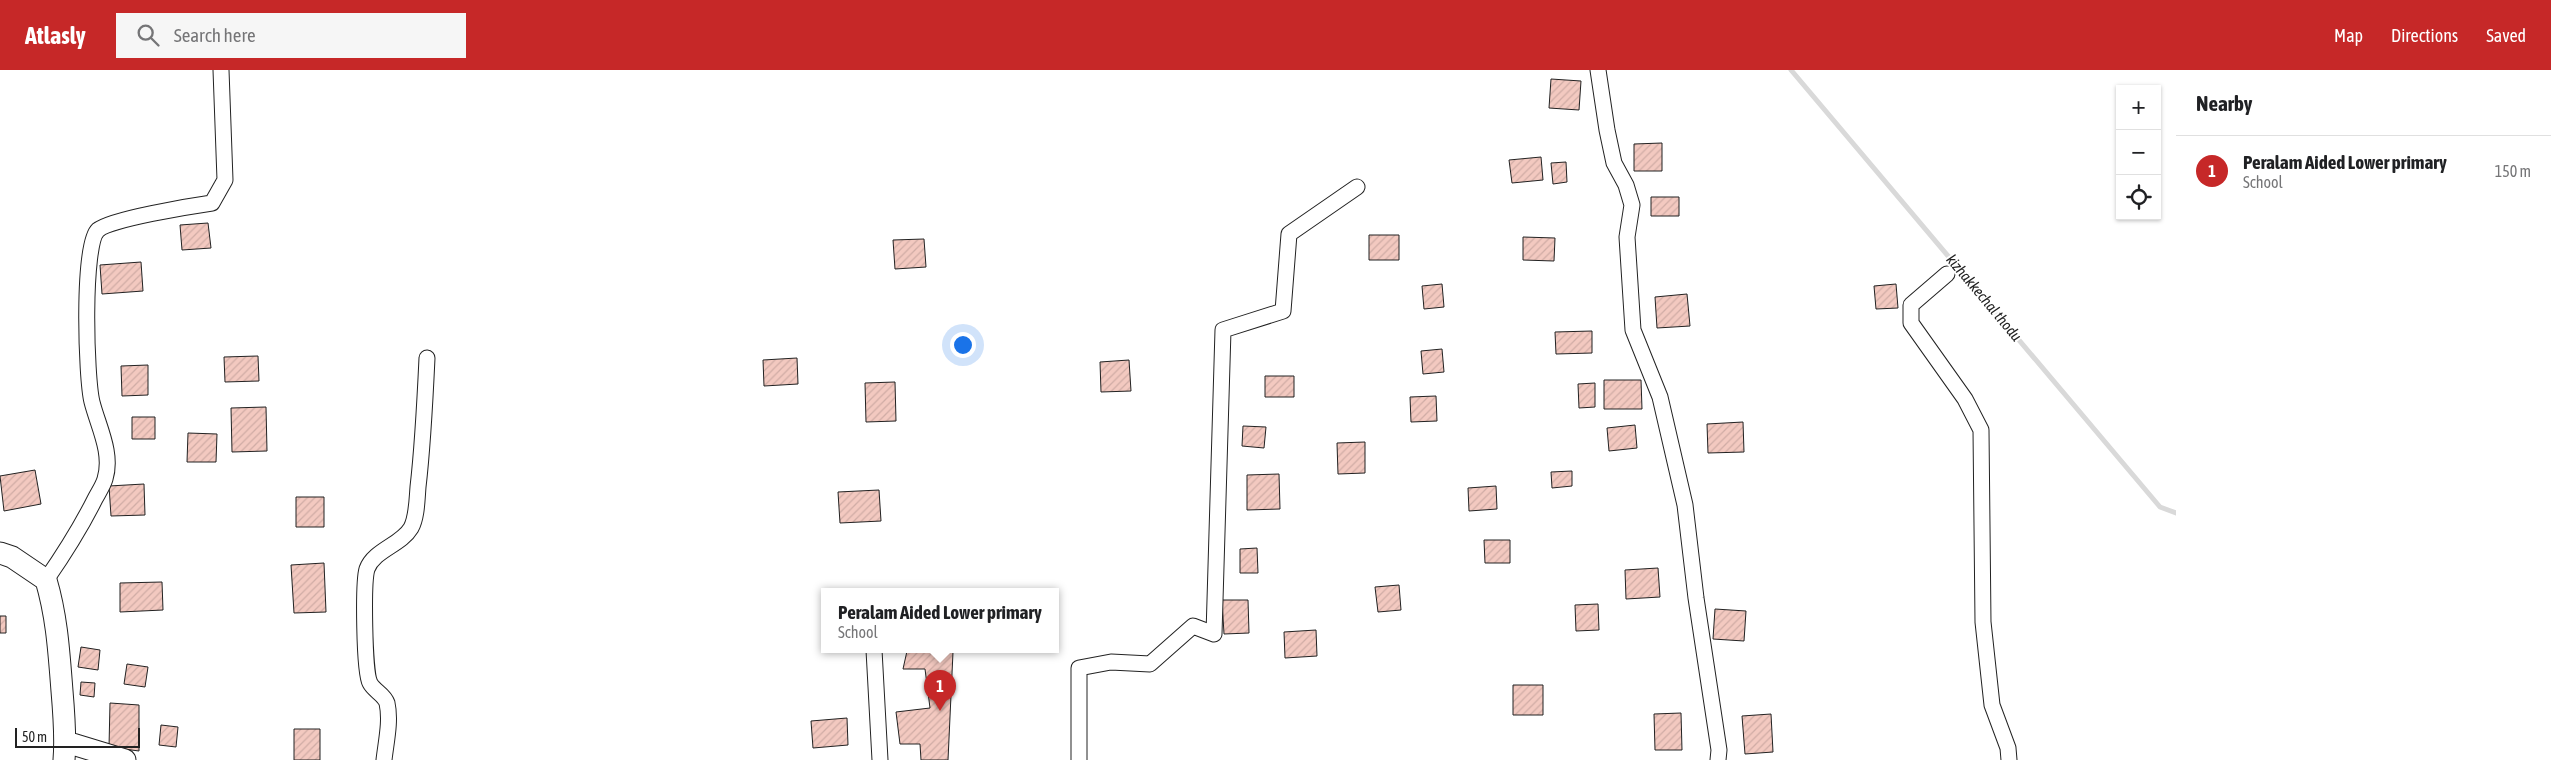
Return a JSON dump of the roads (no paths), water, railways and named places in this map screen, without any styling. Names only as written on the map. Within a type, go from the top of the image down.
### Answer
[{"type":"street","points":[[46,580],[82,524],[105,479],[108,458],[92,401],[86,358],[88,284],[93,237],[98,230],[115,222],[212,203],[225,180],[221,70]]},
{"type":"street","points":[[1598,70],[1614,162],[1626,185],[1632,205],[1628,237],[1633,330],[1660,396],[1685,506],[1696,598],[1719,750],[1718,760]]},
{"type":"street","points":[[1079,760],[1079,668],[1112,662],[1150,664],[1193,626],[1214,634],[1224,330],[1283,311],[1289,234],[1357,187]]},
{"type":"street","points":[[1947,274],[1911,305],[1911,323],[1965,399],[1982,430],[1983,622],[1992,705],[2008,748],[2009,760]]},
{"type":"street","points":[[384,760],[389,713],[386,700],[370,683],[368,670],[365,611],[367,569],[377,556],[396,544],[411,528],[416,512],[424,432],[427,358]]},
{"type":"street","points":[[0,553],[12,557],[46,580],[55,611],[65,751],[125,760]]},
{"type":"street","points":[[874,653],[880,760]]},
{"type":"waterway","name":"kizhakkechal thodu","points":[[1791,70],[2160,507],[2176,513]]},
{"type":"place","name":"Peralam Aided Lower primary","points":[[940,711]]}]
